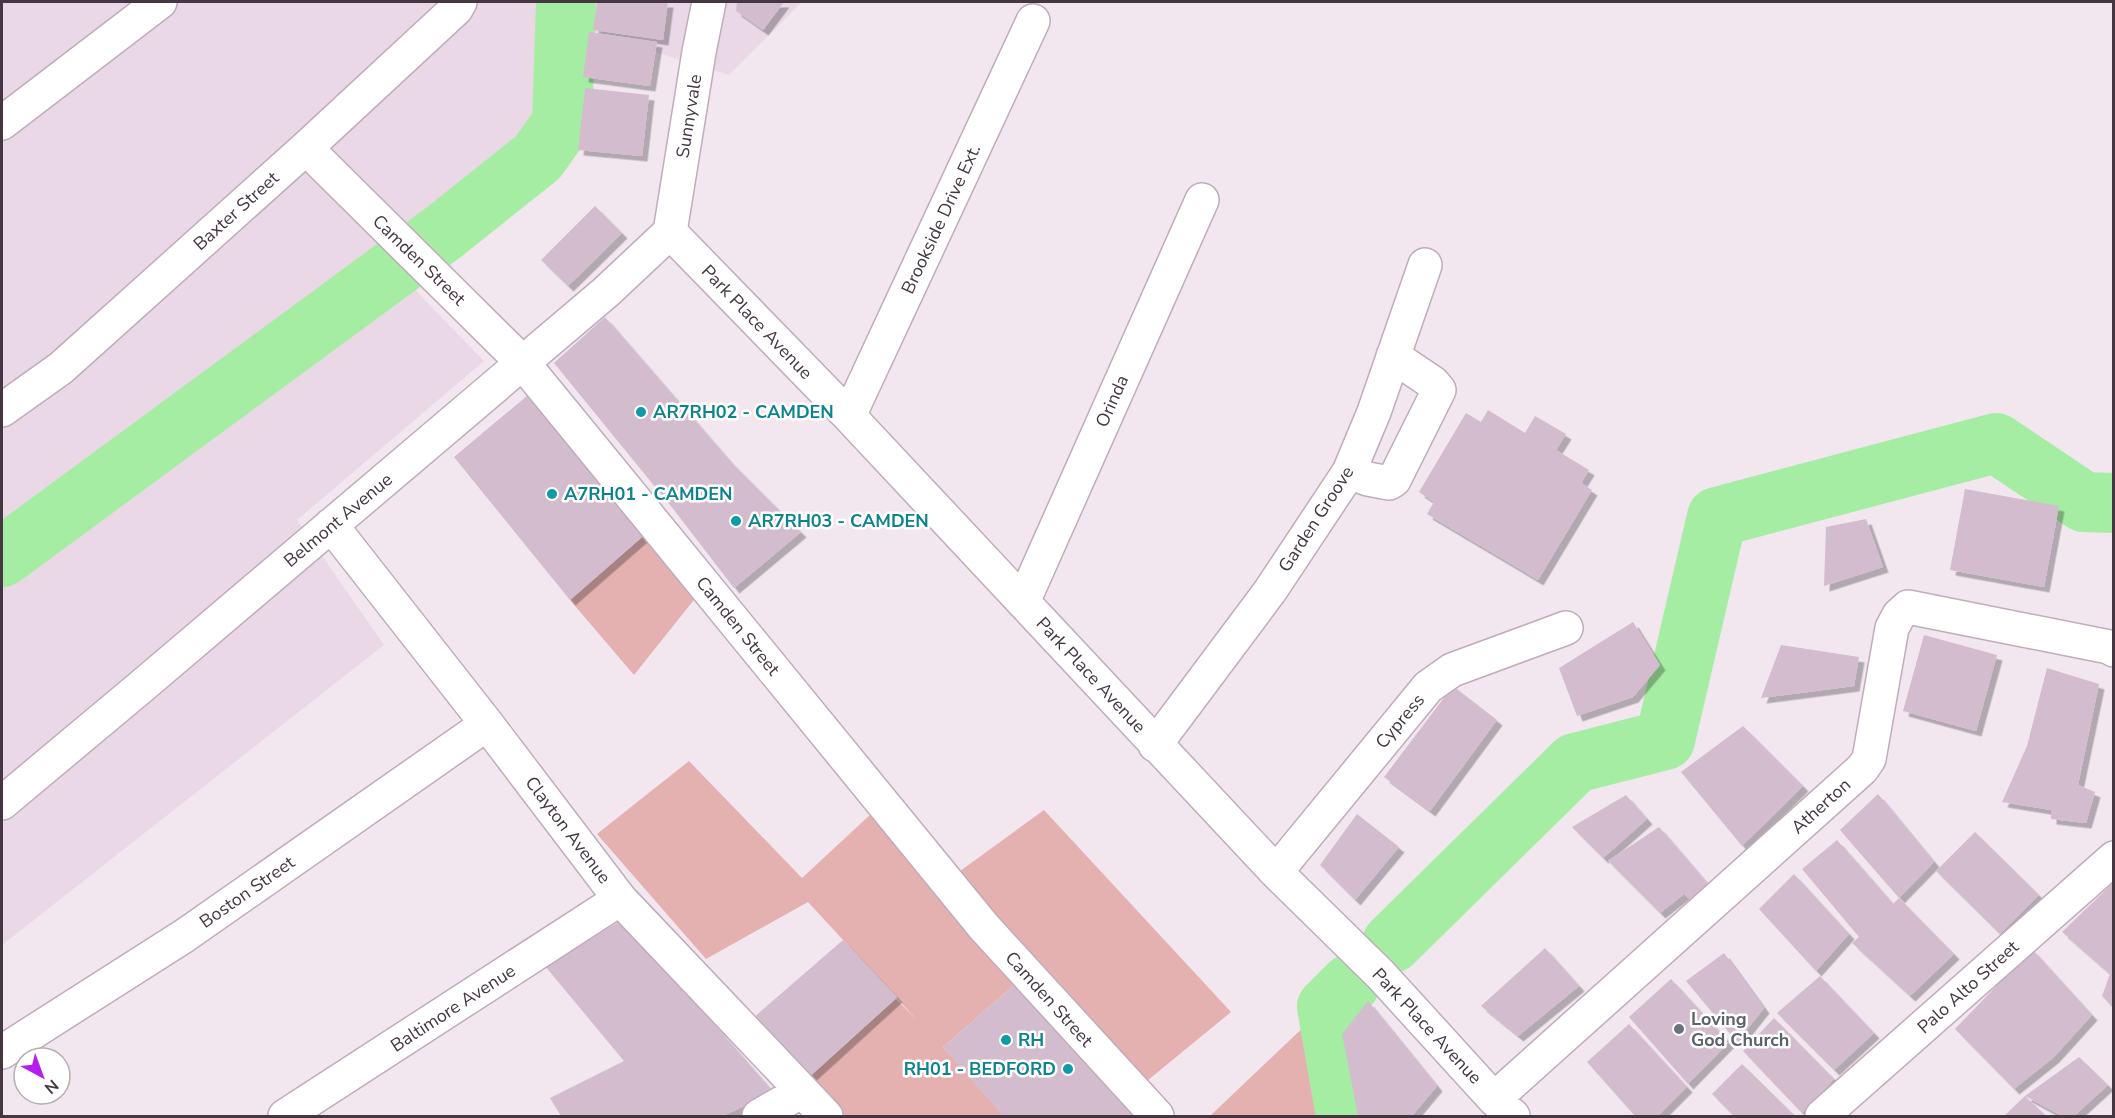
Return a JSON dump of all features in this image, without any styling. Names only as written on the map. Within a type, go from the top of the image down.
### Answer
[{"type":"street","points":[[2,123],[160,2]]},
{"type":"street","name":"Baxter Street","points":[[2,410],[61,368],[306,148],[456,9],[460,2]]},
{"type":"street","name":"Sunnyvale","points":[[670,232],[709,2]]},
{"type":"street","name":"Brookside Drive Ext.","points":[[849,416],[1033,21]]},
{"type":"street","name":"Camden Street","points":[[306,148],[523,363],[984,927],[1156,1116]]},
{"type":"street","name":"Orinda","points":[[1023,602],[1202,200]]},
{"type":"street","name":"Belmont Avenue","points":[[2,803],[523,363],[606,292],[670,232]]},
{"type":"street","name":"Park Place Avenue","points":[[670,232],[849,416],[1276,872],[1381,975],[1501,1111]]},
{"type":"street","name":"Garden Groove","points":[[1155,745],[1270,591],[1349,472],[1374,412],[1425,265]]},
{"type":"street","points":[[1349,472],[1389,483],[1394,480],[1439,390],[1433,383],[1393,356]]},
{"type":"street","name":"Clayton Avenue","points":[[331,525],[621,899],[826,1116]]},
{"type":"street","name":"Atherton","points":[[1501,1111],[1862,769],[1869,759],[1892,628],[1899,615],[1908,607],[2109,647],[2114,650]]},
{"type":"street","name":"Cypress","points":[[1276,872],[1428,687],[1452,670],[1566,628]]},
{"type":"street","name":"Boston Street","points":[[2,1052],[184,936],[487,724]]},
{"type":"street","name":"Palo Alto Street","points":[[1822,1116],[2114,858]]},
{"type":"street","name":"Baltimore Avenue","points":[[285,1116],[621,899]]},
{"type":"street","points":[[759,1116],[802,1091]]},
{"type":"shaded area","points":[[2,2],[552,2],[553,20],[526,142],[392,266],[484,361],[297,520],[384,645],[2,945]]},
{"type":"shaded area","points":[[592,2],[802,2],[729,75],[594,33]]},
{"type":"shaded area","points":[[650,530],[697,596],[634,675],[570,600]]},
{"type":"shaded area","points":[[689,761],[802,878],[871,814],[1020,980],[943,1047],[1004,1116],[842,1116],[807,1079],[896,999],[917,1020],[808,902],[706,959],[597,834]]},
{"type":"shaded area","points":[[1044,810],[1231,1012],[1142,1085],[956,874]]},
{"type":"shaded area","points":[[1311,1020],[1336,1116],[1210,1116]]},
{"type":"building","points":[[597,2],[668,2],[663,40],[593,30]]},
{"type":"building","points":[[737,2],[784,2],[763,30],[736,11]]},
{"type":"building","points":[[589,32],[657,42],[650,86],[583,77]]},
{"type":"building","points":[[585,88],[649,95],[642,156],[578,150]]},
{"type":"building","points":[[595,206],[622,233],[568,286],[541,260]]},
{"type":"building","name":"AR7RH02 - CAMDEN","points":[[605,317],[730,461],[801,532],[734,588],[674,510],[554,363]]},
{"type":"building","name":"A7RH01 - CAMDEN","points":[[534,390],[650,530],[570,600],[454,457]]},
{"type":"building","points":[[1488,410],[1525,433],[1535,416],[1566,434],[1556,450],[1589,470],[1581,483],[1592,490],[1538,580],[1427,514],[1434,502],[1419,492],[1466,413],[1481,422]]},
{"type":"building","points":[[1965,489],[2059,506],[2044,587],[1950,570]]},
{"type":"building","points":[[1866,519],[1883,567],[1824,586],[1826,527]]},
{"type":"building","points":[[1633,622],[1660,665],[1633,697],[1577,716],[1559,668]]},
{"type":"building","points":[[1924,635],[1997,655],[1976,731],[1903,711]]},
{"type":"building","points":[[1781,645],[1859,657],[1854,686],[1761,698]]},
{"type":"building","points":[[2047,668],[2099,684],[2078,785],[2095,792],[2086,823],[2051,819],[2051,810],[2002,802],[2027,746]]},
{"type":"building","points":[[1453,686],[1497,720],[1430,811],[1384,777]]},
{"type":"building","points":[[1743,726],[1803,786],[1742,846],[1681,772]]},
{"type":"building","points":[[1878,794],[1934,862],[1899,898],[1840,830]]},
{"type":"building","points":[[1626,795],[1647,819],[1603,858],[1572,827]]},
{"type":"building","points":[[1357,814],[1399,847],[1355,900],[1320,865]]},
{"type":"building","points":[[1659,827],[1708,884],[1690,899],[1684,894],[1660,913],[1608,861]]},
{"type":"building","points":[[1975,832],[2039,895],[2000,934],[1936,871]]},
{"type":"building","points":[[1837,840],[1893,904],[1899,898],[1954,954],[1910,996],[1852,943],[1859,937],[1802,869]]},
{"type":"building","points":[[1794,874],[1849,934],[1816,971],[1759,909]]},
{"type":"building","points":[[2114,882],[2114,1009],[2102,996],[2110,974],[2062,932]]},
{"type":"building","points":[[620,921],[773,1092],[723,1116],[561,1116],[550,1098],[624,1061],[545,966]]},
{"type":"building","points":[[843,940],[897,997],[807,1079],[753,1018]]},
{"type":"building","points":[[1545,948],[1579,986],[1518,1036],[1481,1006]]},
{"type":"building","points":[[2032,949],[2092,1015],[2054,1057],[2014,1089],[1955,1029]]},
{"type":"building","points":[[1724,953],[1764,1008],[1737,1042],[1686,981]]},
{"type":"building","points":[[1820,976],[1874,1033],[1834,1070],[1777,1013]]},
{"type":"building","name":"Loving God Church","points":[[1671,979],[1729,1042],[1688,1084],[1629,1017]]},
{"type":"building","points":[[1020,980],[1150,1116],[1004,1116],[943,1047]]},
{"type":"building","points":[[1368,1001],[1437,1086],[1412,1116],[1358,1116],[1342,1034]]},
{"type":"building","points":[[1774,1018],[1834,1079],[1802,1113],[1743,1051]]},
{"type":"building","points":[[1629,1024],[1687,1087],[1658,1116],[1635,1116],[1587,1062]]},
{"type":"building","points":[[2079,1057],[2108,1085],[2074,1116],[2062,1116],[2025,1096]]},
{"type":"building","points":[[1742,1064],[1795,1116],[1734,1116],[1712,1094]]},
{"type":"building","points":[[2025,1096],[2046,1116],[2004,1116]]},
{"type":"waterway","points":[[2,557],[444,232],[538,157],[562,123],[566,2]]},
{"type":"waterway","points":[[1392,943],[1575,763],[1665,740],[1717,517],[1996,443],[2084,502],[2114,503]]},
{"type":"waterway","points":[[1346,1116],[1327,1007],[1350,984]]},
{"type":"place","name":"AR7RH02 - CAMDEN","points":[[641,412]]},
{"type":"place","name":"A7RH01 - CAMDEN","points":[[552,494]]},
{"type":"place","name":"AR7RH03 - CAMDEN","points":[[736,521]]},
{"type":"place","name":"Loving God Church","points":[[1679,1029]]},
{"type":"place","name":"RH","points":[[1006,1040]]},
{"type":"place","name":"RH01 - BEDFORD","points":[[1068,1069]]}]
